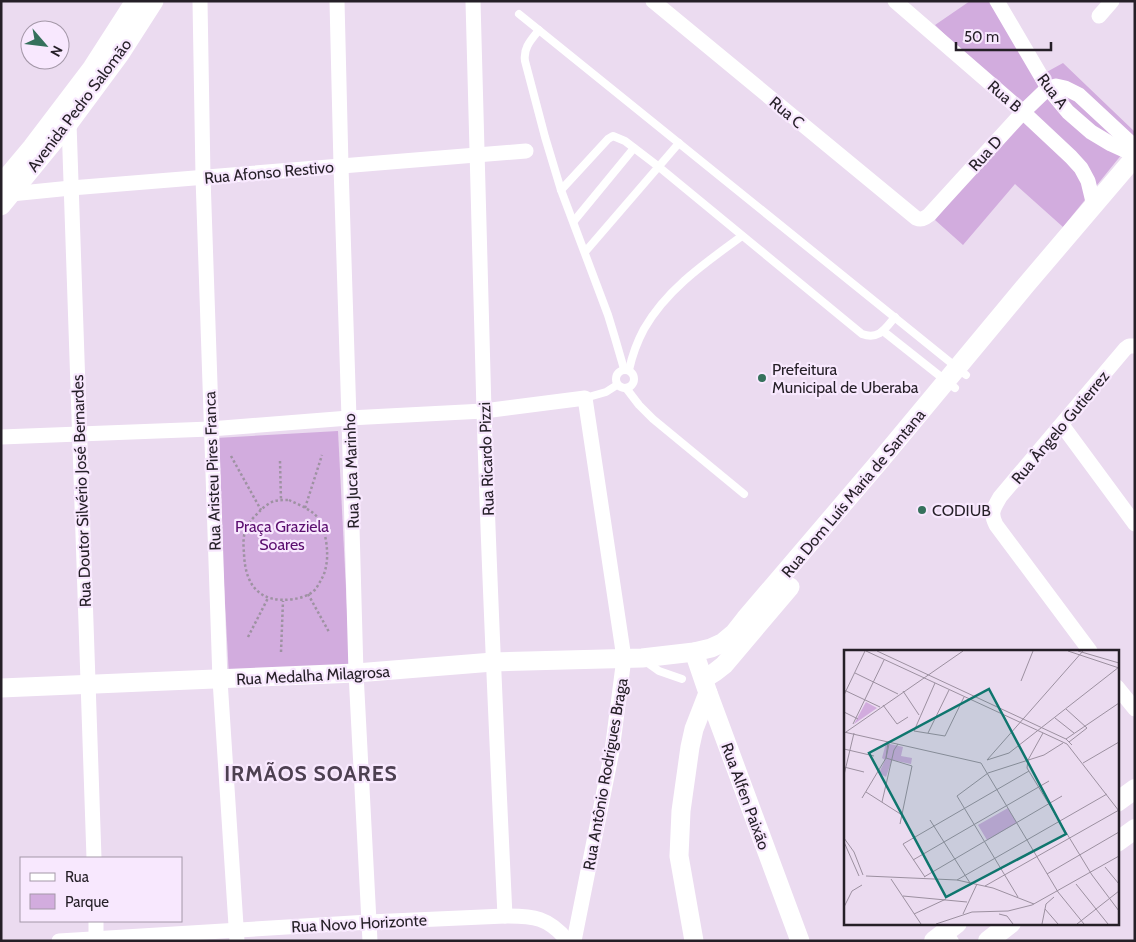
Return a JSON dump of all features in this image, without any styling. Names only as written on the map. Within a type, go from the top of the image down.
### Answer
[{"type":"main road","points":[[1118,801],[1135,789]]},
{"type":"main road","points":[[1118,841],[1135,829]]},
{"type":"main road","points":[[988,941],[1010,924]]},
{"type":"street","name":"Avenida Pedro Salomão","points":[[4,194],[32,147],[92,68],[135,1]]},
{"type":"street","name":"Avenida Pedro Salomão","points":[[4,194],[69,123],[120,54],[154,1]]},
{"type":"street","name":"Rua Aristeu Pires Franca","points":[[200,1],[210,429],[220,680],[237,935]]},
{"type":"street","name":"Rua Juca Marinho","points":[[337,1],[356,673],[370,941]]},
{"type":"street","name":"Rua Ricardo Pizzi","points":[[473,1],[484,411],[505,916]]},
{"type":"street","name":"Rua C","points":[[653,1],[916,218],[923,219]]},
{"type":"street","name":"Rua B","points":[[895,1],[1023,112],[1071,157],[1081,168],[1088,181],[1094,206]]},
{"type":"street","name":"Rua A","points":[[998,1],[1048,88],[1068,112],[1091,132],[1135,156]]},
{"type":"street","points":[[1099,16],[1112,1]]},
{"type":"street","points":[[1048,88],[1056,86],[1065,88],[1079,95],[1135,147]]},
{"type":"street","name":"Rua D","points":[[923,219],[929,216],[1023,112],[1048,88]]},
{"type":"street","name":"Rua Doutor Silvério José Bernardes","points":[[69,123],[94,857]]},
{"type":"street","name":"Rua Afonso Restivo","points":[[4,194],[526,151]]},
{"type":"street","name":"Rua Dom Luís Maria de Santana","points":[[706,686],[715,672],[735,652],[873,488],[1026,285],[1135,156]]},
{"type":"street","name":"Rua Dom Luís Maria de Santana","points":[[633,658],[694,652],[711,648],[722,643],[734,633],[879,462],[1135,177]]},
{"type":"street","name":"Rua Ângelo Gutierrez","points":[[1089,650],[996,525],[992,518],[992,512],[1000,498],[1125,349],[1133,346]]},
{"type":"street","points":[[1,437],[210,429],[349,418],[484,411],[585,398]]},
{"type":"street","name":"Rua Antônio Rodrigues Braga","points":[[574,941],[612,751],[633,658],[585,398]]},
{"type":"street","points":[[1062,425],[1135,524]]},
{"type":"street","name":"Rua Alfen Paixão","points":[[694,652],[800,941]]},
{"type":"street","name":"Rua Medalha Milagrosa","points":[[1,688],[356,673],[493,662],[633,658]]},
{"type":"street","points":[[694,941],[680,856],[681,811],[690,747],[706,686]]},
{"type":"street","points":[[1118,687],[1135,709]]},
{"type":"street","name":"Rua Novo Horizonte","points":[[60,941],[237,935],[369,922],[526,916],[538,918],[554,927],[568,941]]},
{"type":"street","points":[[96,922],[96,939]]},
{"type":"lane","points":[[519,14],[895,317],[956,378]]},
{"type":"lane","points":[[539,30],[527,45],[524,55],[545,138],[561,190],[626,369],[633,373],[635,377],[631,386],[626,388]]},
{"type":"lane","points":[[561,190],[608,139],[613,136],[619,138],[659,167],[862,334],[869,337],[877,336],[884,331],[895,317]]},
{"type":"lane","points":[[585,252],[679,143]]},
{"type":"lane","points":[[574,222],[634,148]]},
{"type":"lane","points":[[626,369],[643,330],[660,305],[703,264],[742,236]]},
{"type":"lane","points":[[884,331],[956,378]]},
{"type":"lane","points":[[626,369],[619,371],[616,375],[618,384],[622,388],[626,388],[652,419],[744,494]]},
{"type":"lane","points":[[585,398],[606,392],[618,384]]},
{"type":"lane","points":[[633,658],[659,671],[682,679]]},
{"type":"path","points":[[231,456],[261,510]]},
{"type":"path","points":[[305,508],[322,456]]},
{"type":"path","points":[[280,461],[281,500]]},
{"type":"path","points":[[281,500],[289,500],[305,508],[318,519],[324,533],[327,548],[327,565],[314,591],[299,599],[283,601],[268,598],[251,584],[246,573],[243,542],[247,525],[261,510],[272,502],[281,500]]},
{"type":"path","points":[[308,594],[329,632]]},
{"type":"path","points":[[248,637],[268,598]]},
{"type":"path","points":[[281,652],[283,601]]},
{"type":"green space","points":[[970,1],[988,1],[1043,74],[1063,63],[1135,132],[1135,138],[1063,227],[1015,184],[963,245],[935,220],[1019,120],[1016,103],[935,25]]},
{"type":"green space","name":"Praça Graziela Soares","points":[[338,431],[350,668],[229,676],[216,438]]},
{"type":"place","name":"Prefeitura Municipal de Uberaba","points":[[762,378]]},
{"type":"place","name":"CODIUB","points":[[922,510]]},
{"type":"district","name":"IRMÃOS SOARES","points":[[311,774]]}]
